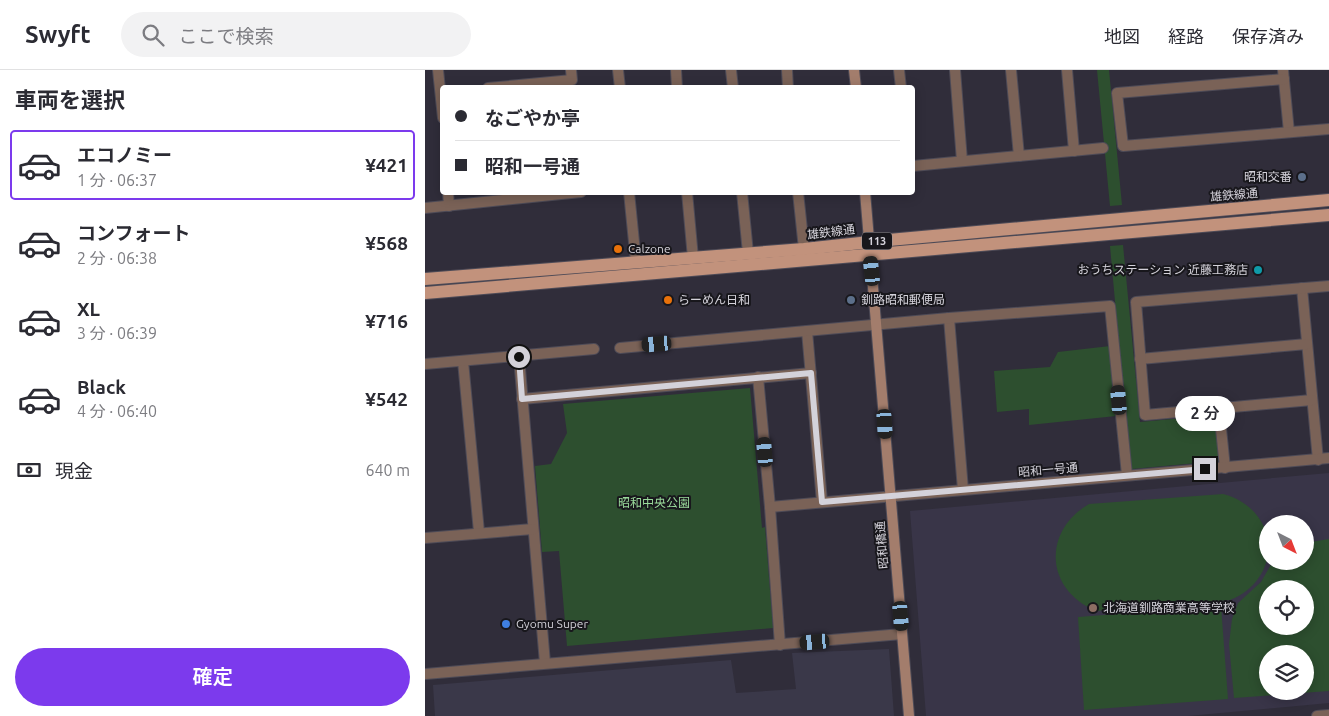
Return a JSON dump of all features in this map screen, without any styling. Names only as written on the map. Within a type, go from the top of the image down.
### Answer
[{"type":"main road","name":"雄鉄線通","points":[[425,293],[1329,200]]},
{"type":"main road","name":"雄鉄線通","points":[[425,279],[803,249],[869,248],[1329,215]]},
{"type":"street","points":[[438,70],[440,85]]},
{"type":"street","points":[[520,85],[572,80],[571,70]]},
{"type":"street","points":[[618,70],[619,85]]},
{"type":"street","points":[[676,70],[677,85]]},
{"type":"street","points":[[731,70],[733,85]]},
{"type":"street","points":[[787,70],[788,85]]},
{"type":"street","points":[[854,70],[856,85]]},
{"type":"street","points":[[899,70],[901,85]]},
{"type":"street","points":[[955,70],[963,161]]},
{"type":"street","points":[[1011,70],[1019,156]]},
{"type":"street","points":[[1067,70],[1074,151]]},
{"type":"street","points":[[1289,132],[1284,74],[1117,93],[1123,146],[1329,129]]},
{"type":"street","points":[[915,166],[1103,148]]},
{"type":"street","points":[[448,195],[449,206]]},
{"type":"street","points":[[425,208],[553,195]]},
{"type":"street","points":[[629,195],[636,262]]},
{"type":"street","points":[[687,195],[693,258]]},
{"type":"street","points":[[742,195],[748,253]]},
{"type":"street","points":[[798,195],[803,249]]},
{"type":"street","name":"昭和橋通","points":[[865,195],[909,716]]},
{"type":"street","points":[[1312,400],[1145,415],[1136,302],[1329,286]]},
{"type":"street","points":[[1302,288],[1312,400],[1324,459]]},
{"type":"street","points":[[619,348],[949,318],[1110,306],[1127,476]]},
{"type":"street","points":[[949,318],[963,490]]},
{"type":"street","points":[[807,331],[822,502]]},
{"type":"street","points":[[1140,359],[1307,344]]},
{"type":"street","points":[[425,364],[594,349]]},
{"type":"street","points":[[519,357],[545,663]]},
{"type":"street","points":[[463,361],[479,532]]},
{"type":"street","points":[[522,399],[811,373]]},
{"type":"street","points":[[758,377],[780,645]]},
{"type":"street","points":[[1219,409],[1225,468]]},
{"type":"street","name":"昭和一号通","points":[[770,508],[1324,459]]},
{"type":"street","points":[[425,538],[533,529]]},
{"type":"street","points":[[425,674],[902,634]]},
{"type":"street","points":[[1317,716],[1329,715]]},
{"type":"shaded area","name":"北海道釧路商業高等学校","points":[[1329,473],[1329,703],[1188,716],[926,716],[910,511]]},
{"type":"shaded area","points":[[889,649],[894,716],[435,716],[433,685],[731,660],[736,693],[796,689],[792,653]]},
{"type":"green space","points":[[1097,70],[1109,70],[1122,205],[1110,206]]},
{"type":"green space","points":[[1123,245],[1140,422],[1216,415],[1219,461],[1121,470],[1116,416],[1029,425],[1029,409],[997,412],[994,371],[1050,367],[1058,352],[1119,345],[1110,246]]},
{"type":"green space","name":"昭和中央公園","points":[[750,388],[762,528],[765,527],[773,628],[567,646],[559,551],[542,552],[535,466],[551,464],[567,433],[563,404]]},
{"type":"green space","points":[[1223,494],[1242,502],[1259,519],[1259,570],[1263,570],[1248,590],[1230,600],[1096,611],[1079,601],[1067,589],[1059,575],[1056,560],[1057,544],[1063,529],[1074,515],[1089,504]]},
{"type":"green space","points":[[1329,539],[1329,691],[1314,692],[1314,645],[1259,645],[1259,696],[1234,698],[1229,644],[1232,619],[1238,603],[1259,584],[1259,635],[1314,635],[1314,580],[1262,580],[1268,570],[1314,570],[1314,542]]},
{"type":"green space","points":[[1221,606],[1228,699],[1084,710],[1078,617]]},
{"type":"place","name":"昭和交番","points":[[1302,177]]},
{"type":"place","name":"Calzone","points":[[618,249]]},
{"type":"place","name":"おうちステーション 近藤工務店","points":[[1258,270]]},
{"type":"place","name":"らーめん日和","points":[[668,300]]},
{"type":"place","name":"釧路昭和郵便局","points":[[851,300]]},
{"type":"place","name":"北海道釧路商業高等学校","points":[[1093,608]]},
{"type":"place","name":"Gyomu Super","points":[[506,624]]},
{"type":"route","points":[[519,357],[522,399],[811,373],[822,502],[1205,469]]}]
